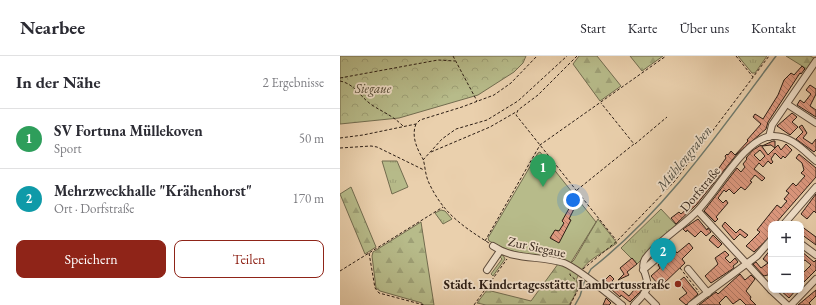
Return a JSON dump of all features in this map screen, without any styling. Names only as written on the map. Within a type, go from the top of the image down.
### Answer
[{"type":"street","points":[[816,61],[788,104],[772,125],[769,137],[781,137],[792,141],[816,161]]},
{"type":"street","points":[[788,104],[816,123]]},
{"type":"street","name":"Dorfstraße","points":[[643,270],[644,261],[649,255],[698,211],[738,160],[760,139],[769,137]]},
{"type":"street","points":[[787,221],[816,186]]},
{"type":"street","points":[[698,211],[768,287]]},
{"type":"street","points":[[692,305],[757,256],[768,243]]},
{"type":"street","name":"Zur Siegaue","points":[[493,246],[510,255],[562,263],[577,271],[622,305]]},
{"type":"street","points":[[804,246],[816,255]]},
{"type":"street","points":[[487,270],[500,251]]},
{"type":"street","points":[[634,305],[644,293],[647,281],[643,270],[663,254]]},
{"type":"street","points":[[688,269],[705,295]]},
{"type":"street","points":[[791,305],[816,279]]},
{"type":"street","points":[[644,293],[656,305]]},
{"type":"street","points":[[774,293],[787,305]]},
{"type":"path","points":[[454,56],[455,61],[477,102]]},
{"type":"path","points":[[340,138],[416,124],[420,120],[494,95],[511,83],[537,56]]},
{"type":"path","points":[[423,160],[442,139],[456,129],[487,120],[518,101],[567,56]]},
{"type":"path","points":[[428,154],[435,149],[490,127],[517,112],[538,95],[577,56]]},
{"type":"path","points":[[485,241],[540,145],[666,56]]},
{"type":"path","points":[[736,56],[753,77]]},
{"type":"path","points":[[570,305],[580,286],[578,282],[570,275],[601,255],[674,182],[769,56]]},
{"type":"path","points":[[340,78],[438,60],[455,61]]},
{"type":"path","points":[[340,81],[351,85],[371,105],[391,115],[403,127]]},
{"type":"path","points":[[600,102],[634,144]]},
{"type":"path","points":[[517,112],[516,115],[616,240]]},
{"type":"path","points":[[576,190],[667,117]]},
{"type":"path","name":"Zur Siegaue","points":[[416,124],[414,136],[423,160],[424,171],[443,206],[462,226],[493,246]]},
{"type":"path","points":[[340,148],[377,147],[424,171]]},
{"type":"path","points":[[340,270],[443,206]]},
{"type":"path","points":[[369,253],[375,288],[379,293],[424,305]]},
{"type":"path","points":[[474,305],[510,255]]},
{"type":"path","points":[[680,268],[705,295]]},
{"type":"green space","name":"Siegaue","points":[[340,56],[526,56],[523,63],[514,72],[478,95],[399,118],[340,124]]},
{"type":"green space","points":[[579,56],[597,56],[621,86],[600,101],[573,64]]},
{"type":"green space","points":[[630,56],[663,56],[642,71]]},
{"type":"green space","points":[[738,56],[767,56],[755,73],[752,73]]},
{"type":"green space","points":[[786,56],[810,56],[814,58],[807,69]]},
{"type":"green space","points":[[540,152],[596,222],[570,264],[508,250],[489,241],[488,238]]},
{"type":"green space","points":[[382,161],[397,161],[408,187],[392,194]]},
{"type":"green space","points":[[351,187],[376,247],[365,254],[340,194]]},
{"type":"green space","points":[[661,209],[676,225],[637,264],[621,248]]},
{"type":"green space","points":[[441,210],[445,211],[452,219],[443,224],[435,213]]},
{"type":"green space","points":[[598,219],[617,243],[584,266],[577,278],[577,287],[574,297],[569,305],[486,305],[477,303],[487,290],[531,301],[558,264],[567,267],[574,260]]},
{"type":"green space","points":[[421,222],[434,305],[422,305],[422,303],[380,291],[376,288],[372,256],[373,252]]},
{"type":"green space","points":[[503,255],[505,259],[493,276],[491,274],[502,259],[499,256]]},
{"type":"building","points":[[802,66],[805,69],[801,74],[800,73],[768,122],[766,129],[737,154],[697,204],[676,224],[671,218],[679,212],[681,214],[696,201],[695,196],[702,185],[704,183],[707,185],[726,158],[725,156],[727,154],[728,155],[731,151],[735,155],[748,141],[747,140],[761,124],[753,117],[755,114],[763,119],[778,95],[784,80],[791,73],[794,75]]},
{"type":"building","points":[[810,85],[816,89],[816,94],[810,106],[816,110],[816,117],[797,105],[800,100],[804,103],[811,94],[806,90]]},
{"type":"building","points":[[792,113],[797,117],[792,122],[798,127],[790,135],[777,126]]},
{"type":"building","points":[[802,125],[807,133],[803,138],[812,144],[816,139],[816,150],[814,152],[796,139],[803,132],[799,127]]},
{"type":"building","points":[[775,141],[775,148],[771,145],[762,146]]},
{"type":"building","points":[[786,144],[792,150],[785,158],[783,156],[781,159],[775,153],[771,159],[773,162],[771,164],[768,161],[763,167],[759,163],[754,169],[765,178],[762,181],[755,175],[750,181],[752,182],[745,190],[741,187],[734,194],[729,189],[726,192],[724,190],[718,198],[723,203],[726,200],[728,203],[716,217],[718,219],[715,222],[704,211],[737,168],[741,172],[745,167],[743,164],[747,159],[746,158],[753,150],[761,145],[768,155],[778,145],[781,150]],"holes":[[[760,150],[765,156],[760,161],[754,155]]]},
{"type":"building","points":[[799,154],[816,168],[816,177],[778,221],[768,221],[768,239],[754,252],[746,246],[760,232],[757,230],[777,205],[781,208],[787,201],[784,199],[789,193],[786,191],[793,183],[796,186],[805,176],[801,173],[804,170],[802,163],[796,158]]},
{"type":"building","points":[[816,194],[816,213],[814,211],[807,219],[801,214]]},
{"type":"building","points":[[571,205],[575,207],[569,219],[571,220],[559,243],[550,238],[555,230],[559,231],[564,223],[562,221]]},
{"type":"building","points":[[698,219],[707,230],[708,228],[711,232],[706,236],[701,231],[695,237],[687,230],[686,232],[683,229]]},
{"type":"building","points":[[725,222],[736,233],[740,229],[748,235],[745,238],[740,234],[734,240],[722,226]]},
{"type":"building","points":[[804,228],[816,237],[816,245],[804,236]]},
{"type":"building","points":[[713,235],[722,244],[718,248],[709,240]]},
{"type":"building","points":[[689,243],[693,248],[682,259],[685,263],[662,285],[660,282],[658,284],[651,276],[660,268],[658,265],[670,255],[668,252],[673,248],[677,253]]},
{"type":"building","points":[[725,251],[729,255],[725,258],[730,263],[735,258],[738,262],[733,266],[734,268],[711,283],[705,276],[718,264],[715,258]]},
{"type":"building","points":[[768,253],[768,263],[763,259]]},
{"type":"building","points":[[804,254],[814,262],[816,260],[816,270],[804,282],[804,272],[811,265],[805,260]]},
{"type":"building","points":[[632,258],[637,264],[627,272],[629,275],[618,280],[624,274],[620,268]]},
{"type":"building","points":[[756,262],[761,268],[768,263],[768,275],[764,276],[753,264]]},
{"type":"building","points":[[740,274],[745,280],[751,275],[755,279],[746,291],[751,297],[750,299],[756,305],[746,305],[740,299],[733,304],[726,296],[719,303],[721,305],[699,305],[716,292],[718,294]]},
{"type":"building","points":[[610,275],[614,279],[612,281],[613,283],[629,296],[634,290],[631,287],[633,284],[641,290],[640,292],[630,302],[621,295],[620,297],[603,282]]},
{"type":"building","points":[[684,277],[698,294],[686,305],[679,299],[687,293],[678,282]]},
{"type":"building","points":[[816,290],[816,296],[809,303],[811,305],[798,305]]},
{"type":"building","points":[[783,293],[793,293],[789,298]]},
{"type":"building","points":[[606,298],[611,303],[609,305],[603,305]]},
{"type":"waterway","name":"Mühlengraben","points":[[587,276],[591,269],[643,222],[667,196],[712,141],[776,56]]},
{"type":"waterway","name":"Mühlengraben","points":[[575,305],[580,296],[585,279]]},
{"type":"place","name":"SV Fortuna Müllekoven","points":[[543,187]]},
{"type":"place","name":"Mehrzweckhalle \"Krähenhorst\"","points":[[663,271]]},
{"type":"place","name":"Städt. Kindertagesstätte Lambertusstraße","points":[[678,284]]}]
